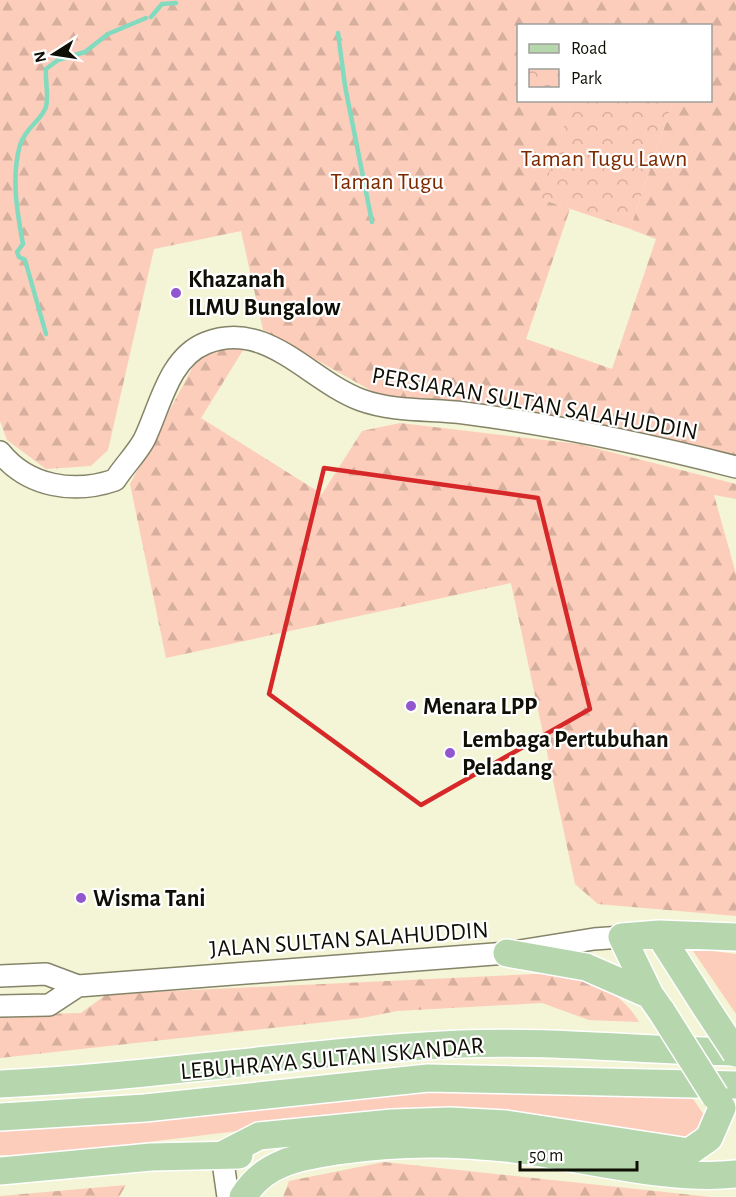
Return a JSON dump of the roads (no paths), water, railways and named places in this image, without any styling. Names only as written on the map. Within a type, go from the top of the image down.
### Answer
[{"type":"main road","points":[[658,934],[736,1052]]},
{"type":"main road","points":[[222,1155],[259,1136],[392,1123],[450,1121],[506,1124],[689,1152],[709,1138],[727,1104],[656,1003],[622,937],[658,934],[736,937]]},
{"type":"main road","points":[[507,953],[586,967],[656,1003]]},
{"type":"main road","name":"LEBUHRAYA SULTAN ISKANDAR","points":[[0,1084],[89,1080],[330,1053],[462,1044],[736,1052]]},
{"type":"main road","name":"LEBUHRAYA SULTAN ISKANDAR","points":[[0,1117],[145,1108],[428,1078],[727,1104]]},
{"type":"main road","points":[[243,1197],[250,1185],[269,1168],[315,1155],[378,1145],[448,1145],[514,1149],[675,1173],[718,1176],[736,1174]]},
{"type":"main road","points":[[0,1171],[152,1157],[315,1155]]},
{"type":"street","name":"PERSIARAN SULTAN SALAHUDDIN","points":[[0,452],[8,462],[40,481],[69,489],[115,480],[128,458],[143,441],[168,382],[179,364],[204,344],[242,336],[271,346],[360,399],[400,409],[463,413],[576,433],[736,467]]},
{"type":"street","name":"JALAN SULTAN SALAHUDDIN","points":[[0,976],[46,974],[78,986],[507,953],[594,939],[622,937]]},
{"type":"street","name":"JALAN SULTAN SALAHUDDIN","points":[[0,1006],[49,1005],[78,986]]},
{"type":"street","points":[[222,1155],[228,1197]]},
{"type":"waterway","points":[[151,17],[162,4],[176,3]]},
{"type":"waterway","points":[[46,334],[25,260],[19,257],[17,252],[23,244],[15,182],[20,145],[26,133],[46,107],[46,69],[58,60],[85,52],[108,34],[146,18]]},
{"type":"waterway","points":[[338,33],[345,86],[372,222]]},
{"type":"place","name":"Khazanah ILMU Bungalow","points":[[176,293]]},
{"type":"place","name":"Menara LPP","points":[[411,706]]},
{"type":"place","name":"Lembaga Pertubuhan Peladang","points":[[450,753]]},
{"type":"place","name":"Wisma Tani","points":[[81,898]]},
{"type":"park label","name":"Taman Tugu Lawn","points":[[604,158]]},
{"type":"park label","name":"Taman Tugu","points":[[387,181]]}]
